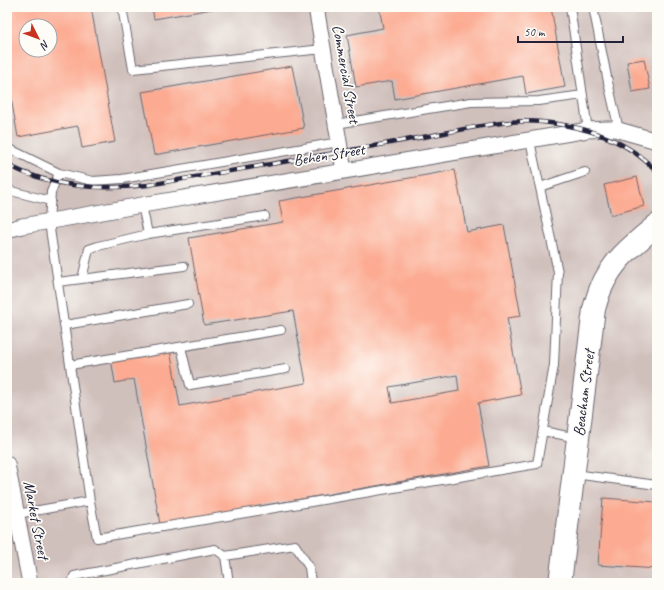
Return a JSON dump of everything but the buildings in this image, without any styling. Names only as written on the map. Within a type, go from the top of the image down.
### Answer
[{"type":"main road","name":"Beacham Street","points":[[559,583],[594,309],[600,290],[618,260],[627,250],[657,225]]},
{"type":"street","name":"Commercial Street","points":[[316,7],[344,171]]},
{"type":"street","name":"Behen Street","points":[[7,230],[142,205],[530,141],[588,130],[619,130],[657,142]]},
{"type":"street","name":"Market Street","points":[[7,464],[28,583]]},
{"type":"lane","points":[[122,7],[132,69],[323,48]]},
{"type":"lane","points":[[570,7],[588,130]]},
{"type":"lane","points":[[593,7],[619,130]]},
{"type":"lane","points":[[336,124],[471,102],[539,101],[583,95]]},
{"type":"lane","points":[[59,173],[51,192],[49,222],[90,501],[97,538],[537,464],[554,365],[558,272],[530,141]]},
{"type":"lane","points":[[7,146],[10,149],[59,173],[93,181],[122,179],[340,142]]},
{"type":"lane","points":[[540,187],[585,172]]},
{"type":"lane","points":[[8,193],[51,201]]},
{"type":"lane","points":[[142,205],[148,234]]},
{"type":"lane","points":[[82,279],[90,249],[98,246],[148,234],[265,216]]},
{"type":"lane","points":[[58,282],[184,266]]},
{"type":"lane","points":[[65,326],[188,304]]},
{"type":"lane","points":[[70,366],[281,330]]},
{"type":"lane","points":[[181,347],[190,385],[286,369]]},
{"type":"lane","points":[[543,431],[578,438]]},
{"type":"lane","points":[[574,474],[657,485]]},
{"type":"lane","points":[[17,514],[90,501]]},
{"type":"lane","points":[[72,583],[74,576],[215,549],[225,556],[295,545],[309,567],[311,583]]},
{"type":"lane","points":[[225,556],[229,583]]},
{"type":"shaded area","points":[[7,7],[657,7],[657,583],[7,583]]},
{"type":"railway","points":[[7,165],[24,173],[59,183],[93,187],[129,187],[329,154],[484,125],[531,121],[575,127],[607,137],[634,152],[657,171]]}]
